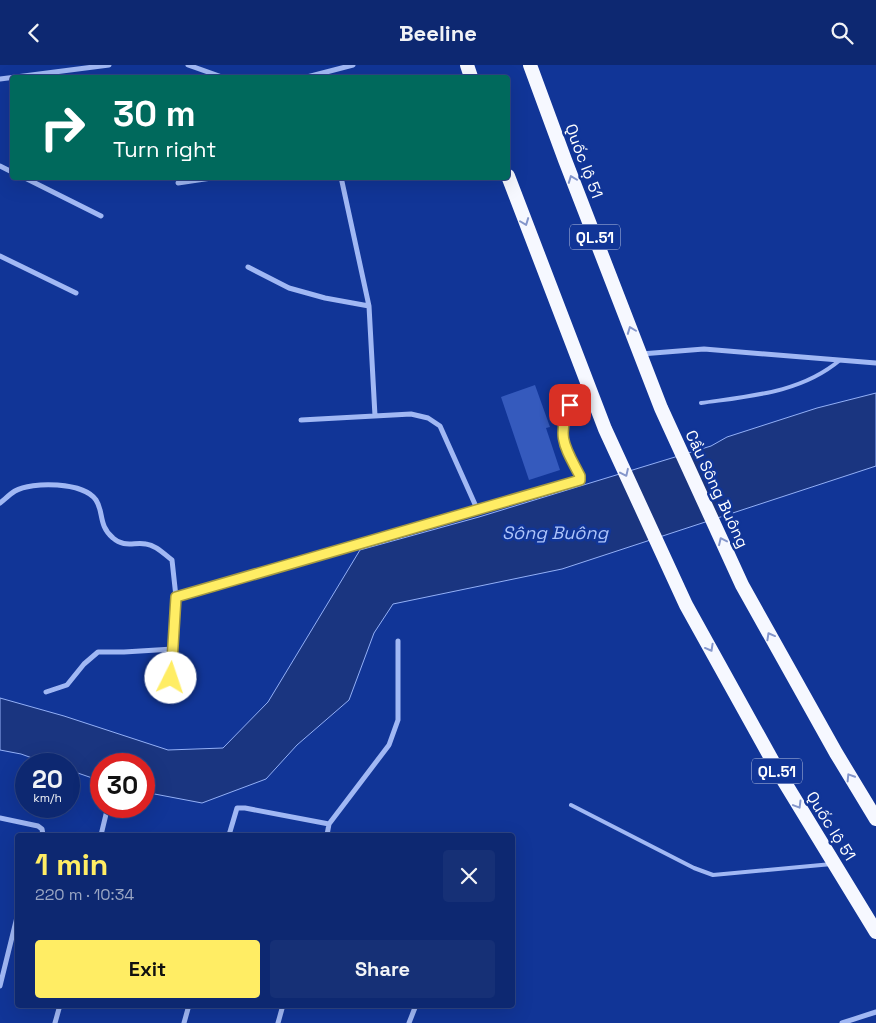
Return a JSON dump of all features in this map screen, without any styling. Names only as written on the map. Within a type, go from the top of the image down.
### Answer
[{"type":"highway","name":"Quốc lộ 51","points":[[530,65],[661,408]]},
{"type":"highway","name":"QL.51","points":[[510,180],[587,382]]},
{"type":"highway","name":"Quốc lộ 51","points":[[587,382],[605,429],[686,605],[782,779],[876,933]]},
{"type":"highway","name":"Cầu Sông Buông","points":[[661,408],[742,585],[836,753],[876,819]]},
{"type":"street","points":[[31,75],[109,65]]},
{"type":"street","points":[[188,65],[216,75]]},
{"type":"street","points":[[322,75],[353,65]]},
{"type":"street","points":[[29,180],[101,216]]},
{"type":"street","points":[[178,183],[198,180]]},
{"type":"street","points":[[342,180],[369,306],[375,416]]},
{"type":"street","points":[[0,256],[76,293]]},
{"type":"street","points":[[248,267],[289,288],[325,298],[369,306]]},
{"type":"street","points":[[640,355],[704,349],[876,363]]},
{"type":"street","points":[[176,597],[580,480],[580,476],[565,448],[562,436],[564,420],[570,405],[587,382]]},
{"type":"street","points":[[302,421],[411,414],[428,418],[440,426],[478,511]]},
{"type":"street","points":[[0,503],[16,490],[36,485],[80,489],[90,494],[97,501],[102,525],[113,539],[132,545],[146,544],[158,548],[172,560],[176,597],[170,692]]},
{"type":"street","points":[[328,833],[330,824],[389,745],[396,728],[398,720],[398,641]]},
{"type":"street","points":[[46,692],[67,685],[84,664],[98,652],[173,649]]},
{"type":"street","points":[[230,833],[237,808],[330,824]]},
{"type":"street","points":[[0,818],[38,826],[42,829],[43,833]]},
{"type":"street","points":[[101,833],[105,818]]},
{"type":"street","points":[[0,986],[15,925]]},
{"type":"street","points":[[55,1023],[59,1008]]},
{"type":"street","points":[[184,1023],[188,1008]]},
{"type":"street","points":[[278,1023],[282,1008]]},
{"type":"street","points":[[410,1023],[415,1008]]},
{"type":"street","points":[[842,1023],[876,1012]]},
{"type":"lane","points":[[701,403],[773,393],[826,372],[840,359]]},
{"type":"lane","points":[[571,805],[694,868],[713,875],[834,864]]},
{"type":"water","name":"Sông Buông","points":[[876,393],[876,466],[562,569],[393,604],[374,633],[349,700],[297,745],[266,779],[202,803],[155,794],[155,753],[90,753],[90,777],[80,774],[80,753],[16,753],[0,750],[0,698],[64,716],[168,750],[223,748],[268,702],[360,550],[479,517],[711,446],[727,437],[817,408]]},
{"type":"building","points":[[535,385],[550,427],[546,428],[560,470],[529,480],[501,397]]},
{"type":"route","points":[[171,678],[176,597],[580,480],[580,476],[565,448],[562,436],[564,420],[570,405]]}]
